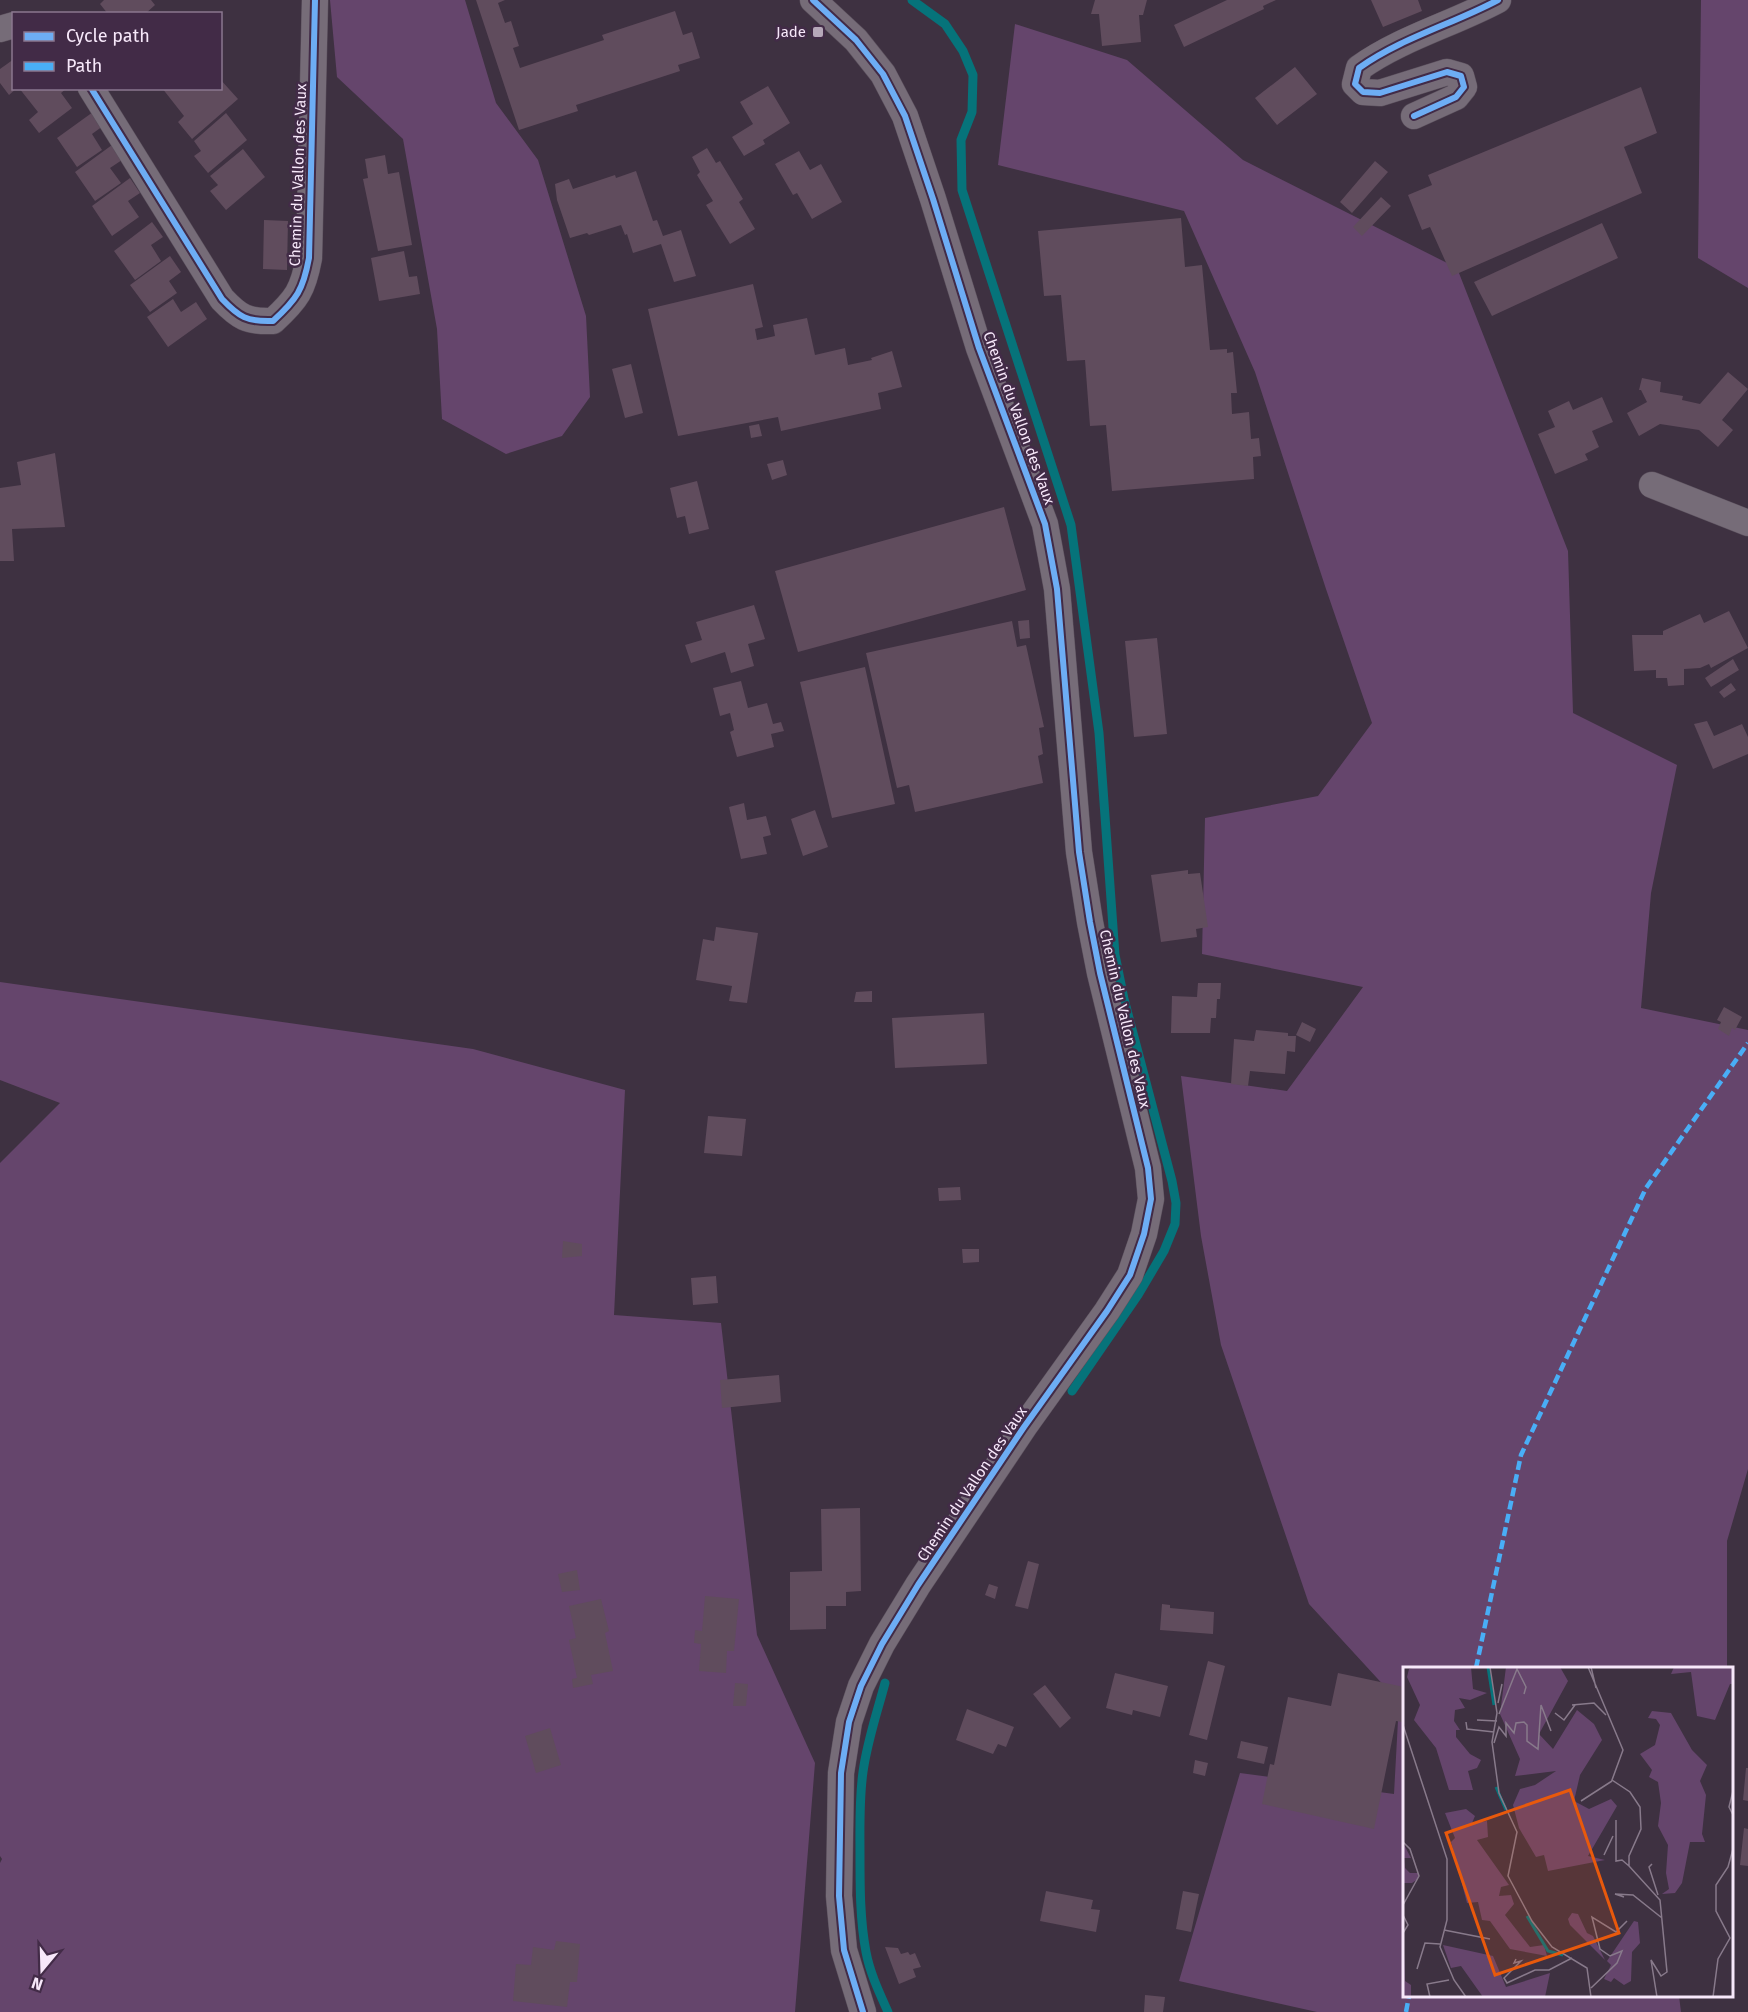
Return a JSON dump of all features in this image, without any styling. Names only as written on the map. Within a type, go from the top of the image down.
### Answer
[{"type":"street","name":"Chemin du Vallon des Vaux","points":[[92,90],[222,299],[237,315],[255,322],[273,321],[291,305],[304,284],[309,258],[315,0]]},
{"type":"street","name":"Chemin du Vallon des Vaux","points":[[813,0],[856,40],[883,74],[905,116],[979,348],[1045,524],[1057,589],[1079,852],[1100,973],[1149,1168],[1151,1199],[1144,1234],[1130,1275],[918,1585],[882,1644],[861,1686],[849,1722],[841,1773],[839,1896],[844,1950],[863,2012]]},
{"type":"street","points":[[1414,116],[1456,97],[1464,87],[1461,76],[1447,72],[1380,93],[1363,92],[1355,84],[1359,68],[1377,55],[1498,0]]},
{"type":"street","points":[[1652,485],[1748,523]]},
{"type":"shaded area","points":[[330,0],[465,0],[496,103],[538,160],[586,316],[590,397],[562,436],[506,454],[442,419],[437,329],[403,139],[337,77]]},
{"type":"shaded area","points":[[1701,0],[1748,0],[1748,288],[1698,258]]},
{"type":"shaded area","points":[[1015,24],[1127,60],[1243,160],[1457,268],[1568,551],[1573,713],[1677,765],[1651,893],[1641,1008],[1748,1030],[1748,1469],[1727,1541],[1727,1667],[1403,1667],[1403,1997],[1679,1997],[1681,2012],[1317,2012],[1179,1981],[1240,1773],[1394,1794],[1399,1702],[1309,1604],[1221,1345],[1201,1236],[1181,1076],[1287,1091],[1363,987],[1202,954],[1205,818],[1318,796],[1372,723],[1255,372],[1184,211],[998,165]]},
{"type":"shaded area","points":[[0,982],[473,1049],[625,1090],[614,1315],[721,1323],[757,1635],[815,1763],[795,2012],[0,2012],[0,1863],[2,1859],[0,1856],[0,1163],[60,1103],[0,1080]]},
{"type":"building","points":[[104,0],[151,0],[155,5],[147,12],[106,12],[100,4]]},
{"type":"building","points":[[476,0],[505,0],[498,3],[505,23],[511,21],[519,46],[513,48],[520,68],[604,40],[602,35],[675,11],[683,35],[692,32],[700,58],[678,65],[680,71],[576,105],[578,111],[519,130]]},
{"type":"building","points":[[1095,0],[1147,0],[1143,15],[1139,15],[1141,42],[1102,46],[1099,14],[1091,14]]},
{"type":"building","points":[[1227,0],[1276,0],[1263,6],[1264,9],[1184,47],[1174,25]]},
{"type":"building","points":[[1371,0],[1418,0],[1422,11],[1383,27]]},
{"type":"building","points":[[12,60],[12,90],[15,90],[9,95],[0,83],[0,69]]},
{"type":"building","points":[[1295,67],[1317,94],[1277,125],[1255,98]]},
{"type":"building","points":[[222,81],[238,99],[192,139],[178,122],[184,116],[164,90],[222,90]]},
{"type":"building","points":[[768,86],[790,123],[763,140],[765,144],[744,156],[732,137],[753,124],[740,102]]},
{"type":"building","points":[[1641,87],[1657,133],[1624,147],[1642,193],[1452,276],[1430,227],[1422,230],[1408,195],[1432,185],[1428,175]]},
{"type":"building","points":[[21,90],[65,90],[61,93],[72,108],[39,133],[29,120],[38,112]]},
{"type":"building","points":[[93,112],[103,126],[92,134],[102,150],[77,167],[57,138]]},
{"type":"building","points":[[226,113],[247,140],[208,173],[194,156],[201,151],[194,141]]},
{"type":"building","points":[[112,145],[122,160],[110,168],[121,183],[95,201],[75,172]]},
{"type":"building","points":[[707,148],[716,163],[720,161],[743,199],[739,202],[755,229],[730,244],[706,205],[713,201],[697,175],[700,172],[692,157]]},
{"type":"building","points":[[243,149],[265,177],[226,210],[210,191],[218,185],[210,176]]},
{"type":"building","points":[[799,151],[810,170],[821,164],[842,202],[812,219],[797,193],[793,195],[775,164]]},
{"type":"building","points":[[385,155],[388,174],[399,172],[412,245],[378,251],[363,179],[368,178],[365,159]]},
{"type":"building","points":[[1375,161],[1388,172],[1352,213],[1340,202]]},
{"type":"building","points":[[636,171],[653,221],[657,220],[663,236],[681,230],[696,276],[674,282],[661,244],[633,253],[627,234],[625,235],[621,225],[570,238],[557,200],[555,184],[569,179],[573,189],[615,175],[616,178]]},
{"type":"building","points":[[130,178],[140,193],[128,201],[139,217],[112,236],[92,206]]},
{"type":"building","points":[[1381,197],[1391,206],[1362,236],[1353,227]]},
{"type":"building","points":[[1181,218],[1185,267],[1202,265],[1210,350],[1227,349],[1227,353],[1233,352],[1237,393],[1231,393],[1232,414],[1249,412],[1251,439],[1259,438],[1261,456],[1253,457],[1254,479],[1112,491],[1106,425],[1090,426],[1085,360],[1067,361],[1061,295],[1044,296],[1038,231]]},
{"type":"building","points":[[264,220],[288,221],[287,270],[263,269]]},
{"type":"building","points":[[152,222],[163,237],[151,245],[161,261],[135,280],[114,251]]},
{"type":"building","points":[[1602,223],[1618,258],[1492,316],[1474,282]]},
{"type":"building","points":[[404,251],[409,277],[417,276],[420,294],[379,301],[371,258]]},
{"type":"building","points":[[170,256],[181,272],[169,281],[177,293],[150,312],[130,285]]},
{"type":"building","points":[[753,284],[763,327],[755,329],[757,340],[775,336],[773,325],[807,318],[815,355],[845,348],[848,365],[872,360],[871,358],[892,351],[902,387],[878,393],[881,409],[781,431],[778,417],[678,436],[648,309]]},
{"type":"building","points":[[173,299],[181,312],[196,302],[207,319],[168,347],[147,317]]},
{"type":"building","points":[[631,364],[643,413],[625,418],[612,369]]},
{"type":"building","points":[[1728,372],[1748,389],[1722,420],[1733,430],[1718,447],[1699,430],[1660,424],[1639,436],[1627,413],[1647,402],[1639,390],[1642,378],[1661,382],[1660,392],[1683,396],[1682,400],[1700,404]]},
{"type":"building","points":[[1602,397],[1613,422],[1592,431],[1599,447],[1585,454],[1588,460],[1555,474],[1538,434],[1555,427],[1548,411],[1569,401],[1573,410]]},
{"type":"building","points":[[759,424],[762,436],[751,438],[749,426]]},
{"type":"building","points":[[55,453],[65,527],[12,529],[14,561],[0,561],[0,488],[21,485],[17,462]]},
{"type":"building","points":[[783,460],[787,475],[772,480],[767,464]]},
{"type":"building","points":[[697,481],[709,529],[689,534],[685,516],[677,518],[670,488]]},
{"type":"building","points":[[1004,507],[1026,590],[798,652],[775,571]]},
{"type":"building","points":[[754,605],[765,639],[748,644],[754,666],[731,673],[725,652],[691,663],[685,645],[702,640],[696,622]]},
{"type":"building","points":[[1729,611],[1748,648],[1711,668],[1709,664],[1700,668],[1684,669],[1684,685],[1668,686],[1667,678],[1656,678],[1656,670],[1634,671],[1632,635],[1663,635],[1663,631],[1700,614],[1704,623]]},
{"type":"building","points":[[1029,620],[1030,638],[1020,639],[1018,621]]},
{"type":"building","points":[[1012,621],[1017,647],[1026,645],[1044,727],[1039,728],[1043,754],[1038,756],[1043,783],[915,812],[909,785],[897,788],[866,653]]},
{"type":"building","points":[[1157,638],[1167,734],[1134,737],[1125,641]]},
{"type":"building","points":[[1733,659],[1739,670],[1711,687],[1705,678]]},
{"type":"building","points":[[865,667],[895,804],[832,818],[800,682]]},
{"type":"building","points":[[741,681],[748,708],[767,703],[773,724],[781,722],[784,731],[771,734],[774,747],[737,757],[730,732],[734,730],[730,713],[720,716],[713,688]]},
{"type":"building","points":[[1731,683],[1736,690],[1724,698],[1719,692]]},
{"type":"building","points":[[1707,721],[1714,736],[1742,724],[1748,737],[1748,754],[1713,769],[1694,724]]},
{"type":"building","points":[[744,803],[747,820],[766,816],[771,835],[763,837],[767,854],[741,859],[729,807]]},
{"type":"building","points":[[815,810],[828,847],[803,856],[791,819]]},
{"type":"building","points":[[1188,870],[1188,874],[1200,873],[1208,927],[1196,929],[1197,937],[1161,942],[1151,875]]},
{"type":"building","points":[[716,927],[758,933],[747,1003],[729,1001],[732,986],[696,980],[703,939],[714,941]]},
{"type":"building","points":[[1198,983],[1221,983],[1216,1018],[1211,1018],[1210,1033],[1171,1033],[1172,996],[1197,997]]},
{"type":"building","points":[[872,991],[872,1002],[854,1002],[856,992]]},
{"type":"building","points":[[1724,1007],[1742,1017],[1735,1030],[1732,1028],[1729,1036],[1718,1029],[1721,1022],[1717,1020]]},
{"type":"building","points":[[984,1013],[987,1064],[895,1068],[892,1018]]},
{"type":"building","points":[[1302,1022],[1316,1029],[1310,1042],[1296,1035]]},
{"type":"building","points":[[1256,1030],[1296,1036],[1295,1052],[1287,1051],[1285,1074],[1250,1071],[1248,1086],[1231,1084],[1234,1039],[1254,1041]]},
{"type":"building","points":[[708,1116],[746,1119],[742,1156],[704,1153]]},
{"type":"building","points":[[960,1187],[961,1200],[939,1201],[938,1188]]},
{"type":"building","points":[[563,1241],[582,1244],[582,1256],[562,1258]]},
{"type":"building","points":[[962,1249],[979,1249],[979,1262],[963,1263]]},
{"type":"building","points":[[716,1276],[718,1303],[693,1305],[691,1278]]},
{"type":"building","points":[[779,1375],[781,1402],[722,1408],[720,1380]]},
{"type":"building","points":[[860,1508],[861,1591],[846,1592],[846,1606],[826,1606],[826,1629],[790,1630],[790,1572],[822,1571],[821,1509]]},
{"type":"building","points":[[1028,1561],[1039,1564],[1028,1609],[1015,1606]]},
{"type":"building","points":[[577,1570],[580,1590],[562,1592],[558,1574]]},
{"type":"building","points":[[989,1584],[998,1587],[995,1599],[985,1595]]},
{"type":"building","points":[[705,1596],[739,1599],[734,1651],[727,1651],[726,1673],[699,1671],[701,1644],[694,1643],[695,1630],[702,1631]]},
{"type":"building","points":[[601,1599],[609,1631],[605,1633],[613,1671],[591,1675],[593,1684],[573,1688],[572,1679],[577,1678],[569,1640],[576,1638],[569,1606]]},
{"type":"building","points":[[1162,1604],[1170,1605],[1170,1608],[1214,1612],[1213,1634],[1160,1630]]},
{"type":"building","points":[[1208,1661],[1225,1666],[1207,1740],[1189,1735]]},
{"type":"building","points":[[1115,1673],[1168,1686],[1160,1717],[1133,1710],[1132,1715],[1106,1708]]},
{"type":"building","points":[[1338,1673],[1403,1687],[1402,1722],[1396,1721],[1374,1829],[1262,1804],[1270,1764],[1274,1765],[1288,1697],[1331,1706]]},
{"type":"building","points":[[735,1683],[748,1684],[746,1706],[733,1706]]},
{"type":"building","points":[[1045,1685],[1071,1718],[1060,1728],[1033,1694]]},
{"type":"building","points":[[967,1709],[1014,1727],[1006,1747],[998,1744],[993,1754],[956,1740]]},
{"type":"building","points":[[550,1728],[561,1765],[536,1773],[525,1736]]},
{"type":"building","points":[[1241,1741],[1268,1747],[1264,1764],[1237,1758]]},
{"type":"building","points":[[1195,1760],[1208,1763],[1205,1776],[1193,1773]]},
{"type":"building","points":[[1746,1768],[1748,1768],[1748,1801],[1743,1800]]},
{"type":"building","points":[[1744,1828],[1748,1829],[1748,1866],[1740,1865]]},
{"type":"building","points":[[1046,1891],[1093,1900],[1091,1909],[1100,1910],[1096,1932],[1040,1921]]},
{"type":"building","points":[[1183,1891],[1199,1894],[1191,1932],[1176,1929]]},
{"type":"building","points":[[556,1941],[580,1944],[577,1982],[570,1982],[567,2007],[513,2001],[516,1964],[531,1965],[533,1947],[554,1950]]},
{"type":"building","points":[[885,1947],[898,1948],[901,1954],[915,1953],[921,1967],[913,1969],[916,1977],[899,1984]]},
{"type":"building","points":[[1145,1995],[1165,1997],[1163,2012],[1144,2012]]},
{"type":"waterway","points":[[912,0],[945,24],[963,51],[973,75],[972,112],[961,140],[962,190],[1071,525],[1099,733],[1115,955],[1176,1203],[1175,1224],[1164,1251],[1138,1295],[1072,1391]]},
{"type":"waterway","points":[[885,1683],[863,1772],[860,1813],[860,1879],[861,1916],[866,1952],[872,1975],[888,2012]]},
{"type":"marked path","points":[[1476,1667],[1521,1455],[1646,1188],[1748,1043]]},
{"type":"marked path","points":[[1406,2012],[1409,1997]]},
{"type":"cycle path","points":[[92,90],[222,299],[244,317],[256,321],[273,321],[298,293],[309,258],[315,0]]},
{"type":"cycle path","points":[[813,0],[856,40],[883,74],[905,116],[979,348],[1045,524],[1057,589],[1079,852],[1100,973],[1148,1168],[1151,1199],[1144,1234],[1130,1275],[918,1585],[882,1644],[861,1686],[849,1722],[841,1773],[839,1896],[844,1950],[863,2012]]},
{"type":"cycle path","points":[[1414,116],[1456,97],[1464,87],[1461,76],[1447,72],[1380,93],[1363,92],[1355,84],[1359,68],[1392,48],[1498,0]]},
{"type":"place","name":"Jade","points":[[818,32]]}]
